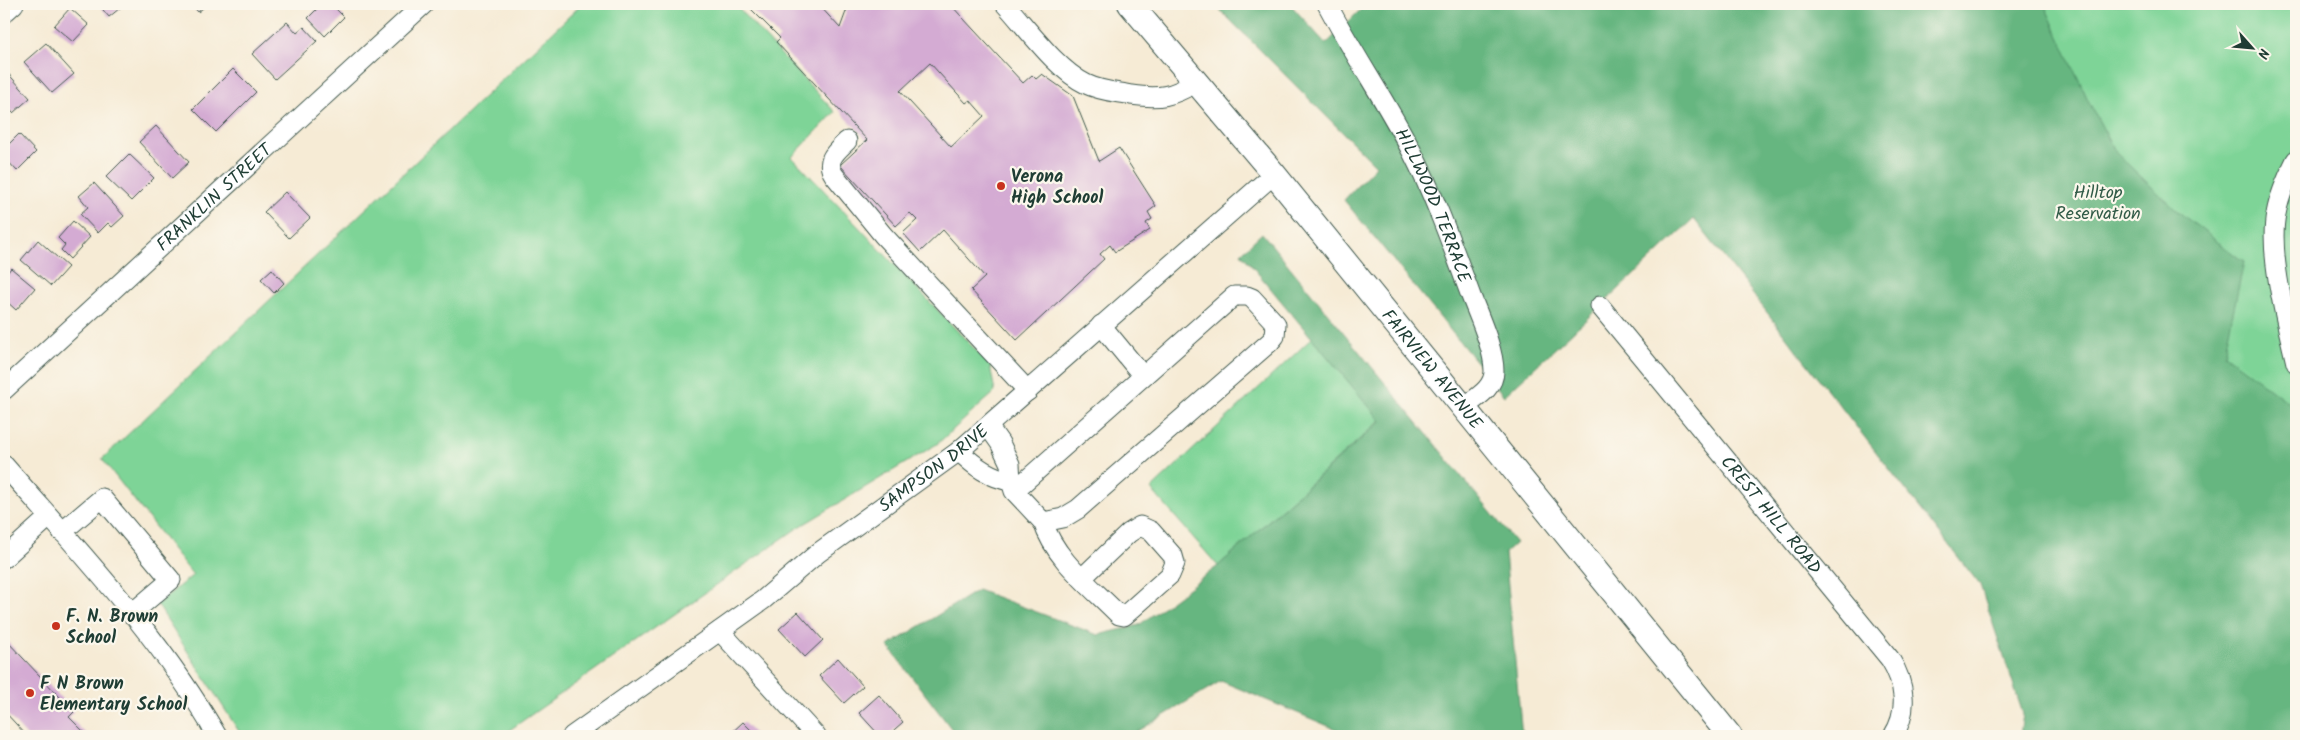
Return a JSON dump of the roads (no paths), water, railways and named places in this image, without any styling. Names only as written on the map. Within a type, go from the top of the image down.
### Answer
[{"type":"main road","name":"FAIRVIEW AVENUE","points":[[1130,4],[1274,174],[1730,736]]},
{"type":"street","points":[[4,13],[14,4]]},
{"type":"street","name":"FRANKLIN STREET","points":[[4,390],[424,4]]},
{"type":"street","points":[[1005,4],[1067,72],[1088,85],[1110,92],[1161,97],[1180,92],[1196,82]]},
{"type":"street","name":"HILLWOOD TERRACE","points":[[1327,4],[1412,152],[1455,254],[1485,335],[1493,364],[1493,380],[1486,390],[1463,408]]},
{"type":"street","points":[[847,141],[832,156],[830,170],[883,235],[1028,390]]},
{"type":"street","points":[[2296,160],[2276,214],[2274,243],[2284,313],[2296,364]]},
{"type":"street","name":"SAMPSON DRIVE","points":[[572,736],[763,600],[818,553],[959,451],[1274,174]]},
{"type":"street","points":[[1012,486],[1143,376],[1234,296],[1252,298],[1276,324],[1275,336],[1270,342],[1078,510],[1063,518],[1043,522]]},
{"type":"street","name":"CREST HILL ROAD","points":[[1600,306],[1890,659],[1900,678],[1904,700],[1900,723],[1893,736]]},
{"type":"street","points":[[1101,325],[1143,376]]},
{"type":"street","points":[[988,426],[1006,453],[1010,464],[1012,486]]},
{"type":"street","points":[[959,451],[969,461],[996,479],[1012,486],[1043,522],[1052,545],[1082,578],[1119,616],[1124,616],[1170,575],[1175,563],[1173,556],[1151,531],[1140,526],[1129,532],[1082,578]]},
{"type":"street","points":[[4,466],[131,614],[172,666],[217,736]]},
{"type":"street","points":[[62,532],[102,498],[171,580],[131,614]]},
{"type":"street","points":[[4,558],[49,517]]},
{"type":"street","points":[[720,631],[816,736]]},
{"type":"place","name":"Verona High School","points":[[1001,186]]},
{"type":"place","name":"F. N. Brown School","points":[[56,626]]},
{"type":"place","name":"F N Brown Elementary School","points":[[30,693]]},
{"type":"park label","name":"Hilltop Reservation","points":[[2098,202]]}]
